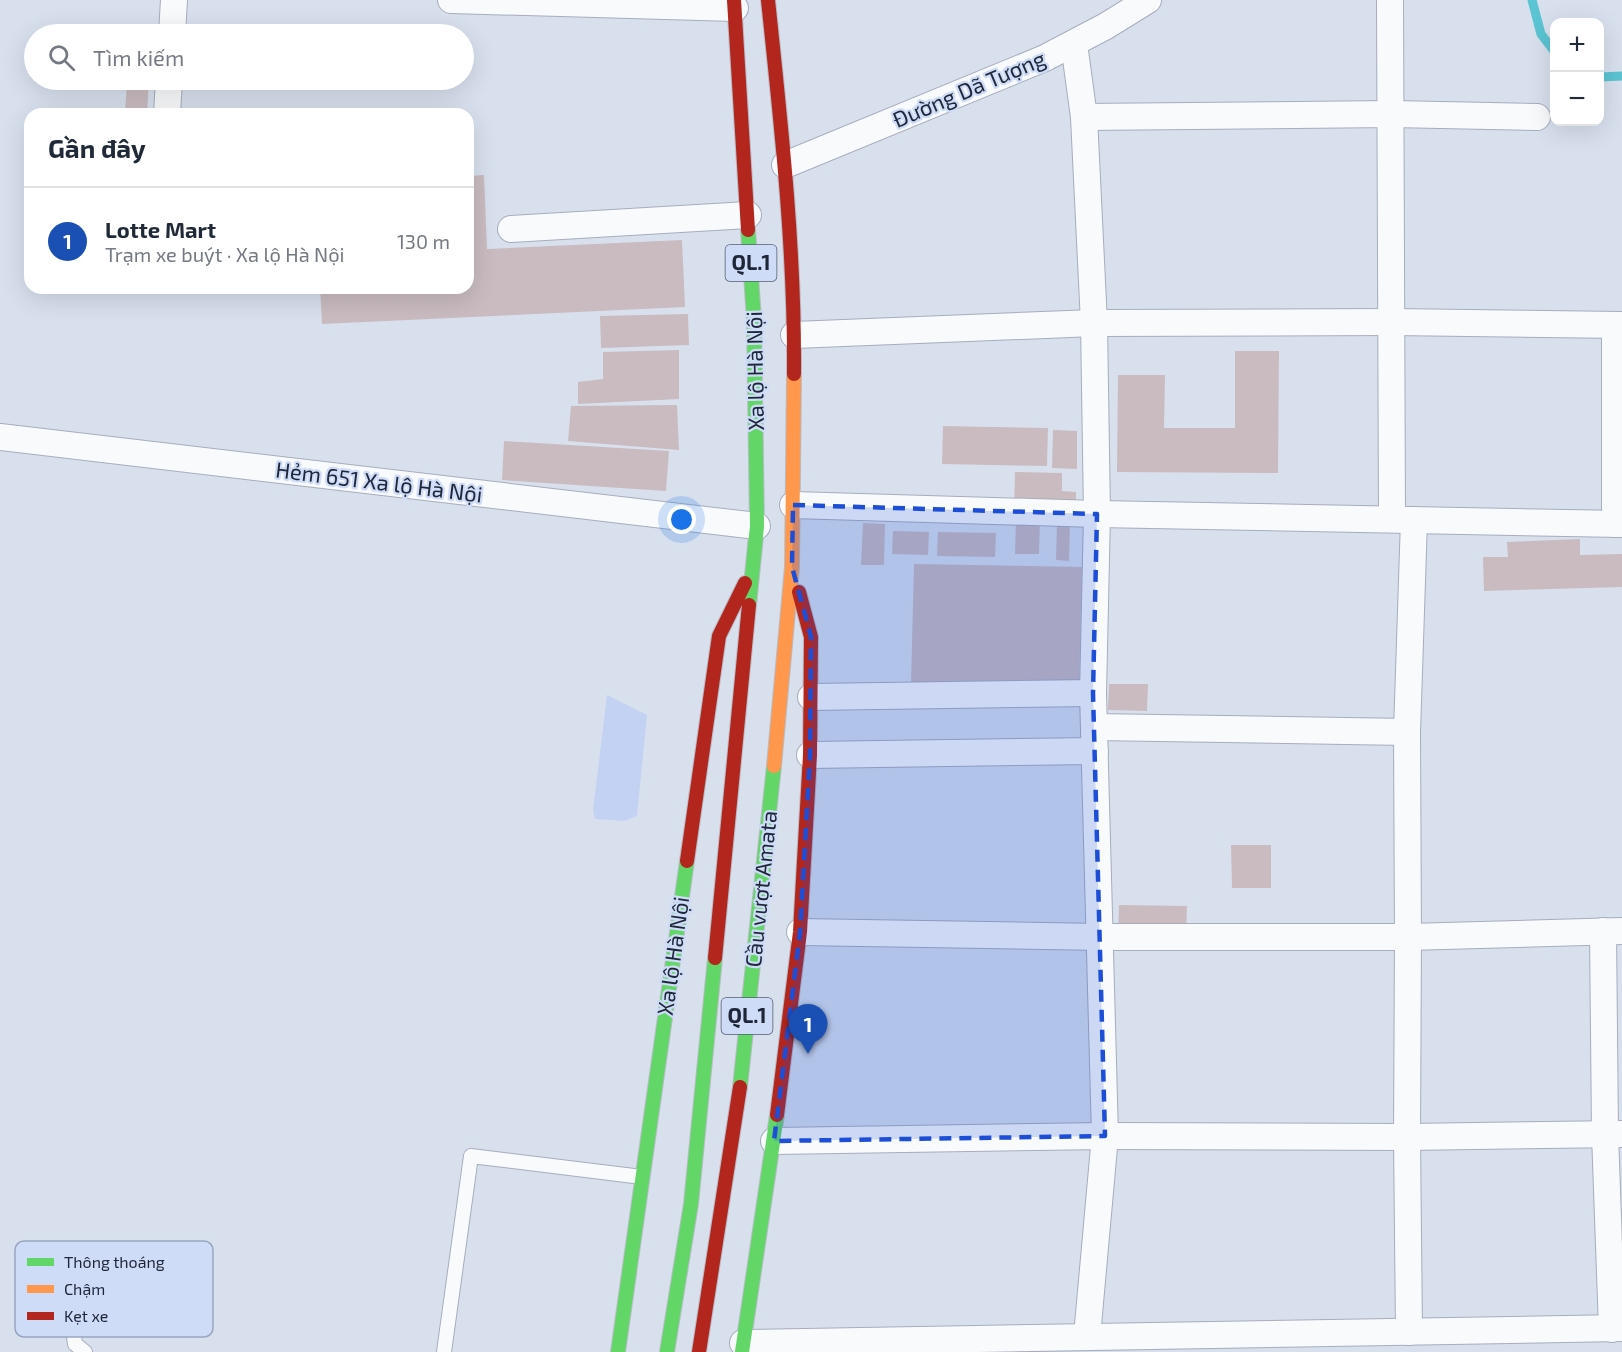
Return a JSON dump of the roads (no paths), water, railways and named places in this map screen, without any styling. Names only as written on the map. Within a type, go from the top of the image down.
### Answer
[{"type":"highway","points":[[742,1347],[774,1141],[800,932],[810,755],[811,637],[792,567],[794,335],[785,165],[768,0]]},
{"type":"highway","name":"Xa lộ Hà Nội","points":[[618,1352],[718,636],[753,568],[757,526],[754,320],[734,4]]},
{"type":"highway","name":"Cầu vượt Amata","points":[[699,1352],[739,1097],[783,678],[792,567]]},
{"type":"highway","name":"Cầu vượt Amata","points":[[667,1352],[691,1204],[753,568]]},
{"type":"street","points":[[173,24],[174,0]]},
{"type":"street","points":[[451,0],[734,4]]},
{"type":"street","name":"Đường Dã Tượng","points":[[785,165],[1019,69],[1074,44],[1148,0]]},
{"type":"street","points":[[1390,0],[1392,322],[1403,519],[1407,732],[1407,1137],[1398,1339]]},
{"type":"street","points":[[1074,44],[1084,117],[1094,324],[1097,514],[1093,693],[1105,1136],[1087,1336]]},
{"type":"street","points":[[167,108],[168,90]]},
{"type":"street","points":[[1084,117],[1392,114],[1537,117]]},
{"type":"street","points":[[512,229],[748,215]]},
{"type":"street","points":[[793,505],[1097,514],[1618,524],[1618,325],[1392,322],[1094,324],[794,335]]},
{"type":"street","name":"Hẻm 651 Xa lộ Hà Nội","points":[[0,437],[757,526]]},
{"type":"street","points":[[811,697],[1093,693]]},
{"type":"street","points":[[810,755],[1094,739],[1407,732]]},
{"type":"street","points":[[742,1347],[1087,1336],[1398,1339],[1617,1328],[1612,931],[1408,937],[1101,937],[800,932]]},
{"type":"street","points":[[774,1141],[1105,1136],[1407,1137],[1613,1134]]},
{"type":"lane","points":[[444,1352],[471,1156],[642,1177]]},
{"type":"lane","points":[[74,1337],[75,1344],[85,1352]]},
{"type":"waterway","points":[[1532,0],[1541,34],[1550,46]]},
{"type":"waterway","points":[[1604,77],[1622,76]]},
{"type":"place","name":"Lotte Mart","points":[[808,1054]]}]
